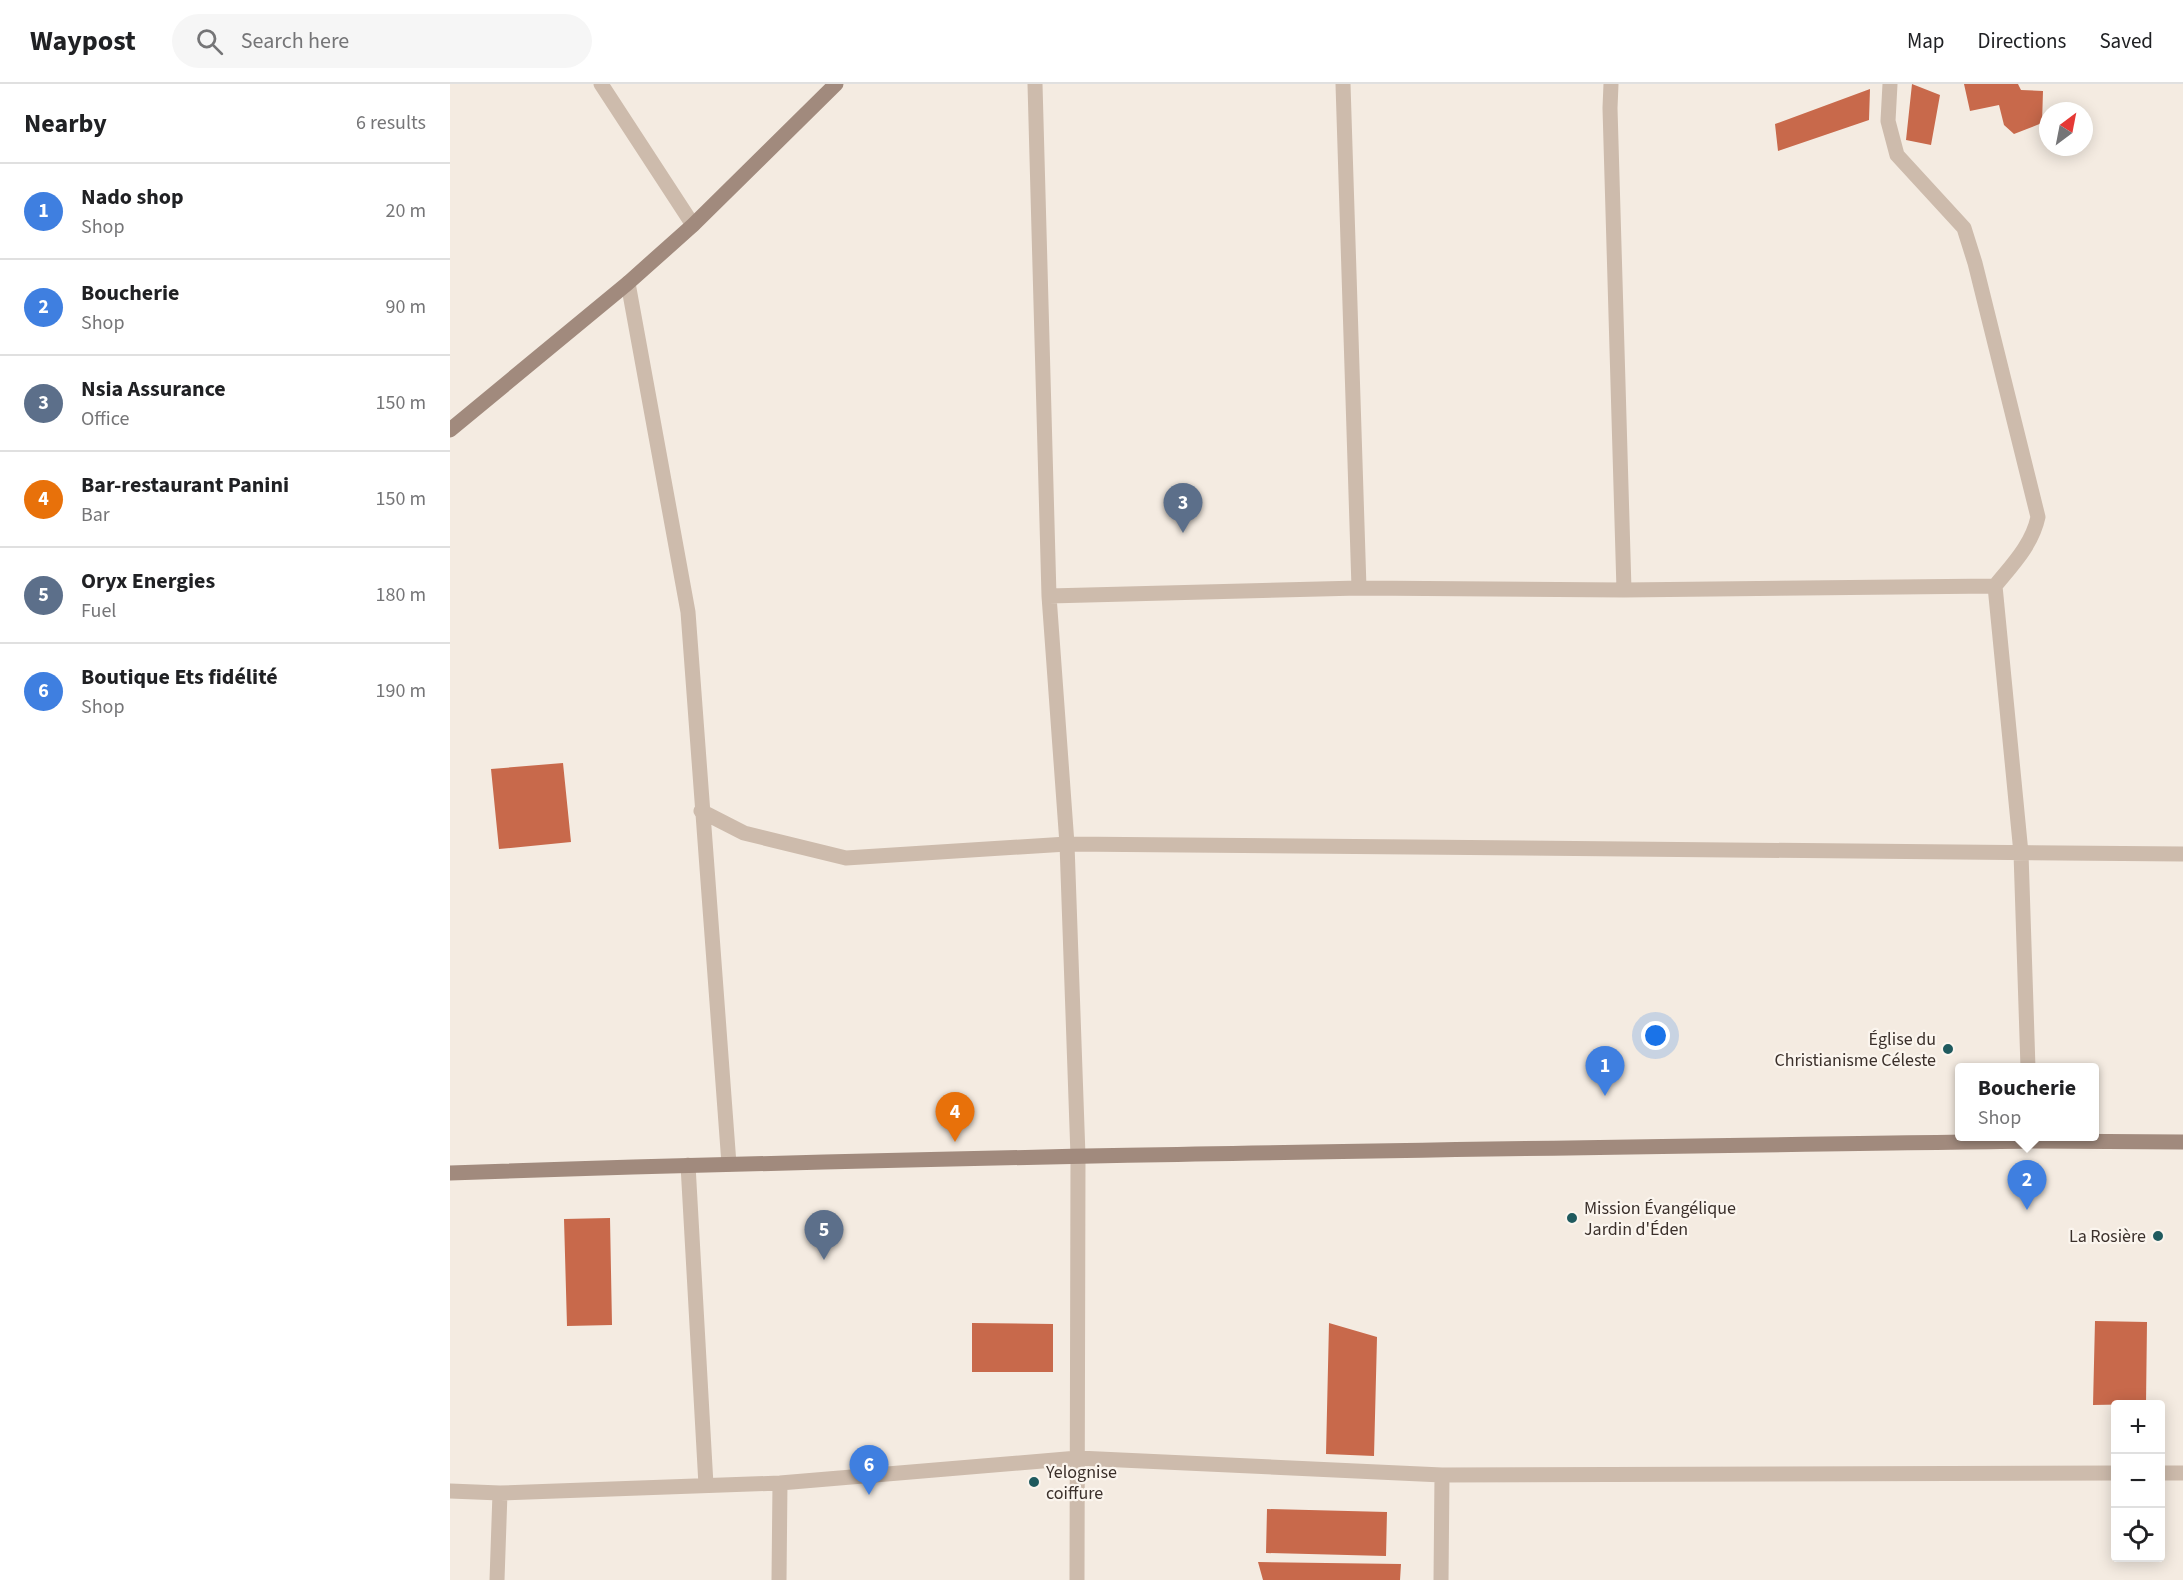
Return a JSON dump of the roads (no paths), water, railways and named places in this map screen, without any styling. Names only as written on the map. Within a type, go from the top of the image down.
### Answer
[{"type":"main road","points":[[450,429],[628,283],[693,225],[836,84]]},
{"type":"main road","points":[[450,1173],[1078,1156],[1955,1140]]},
{"type":"main road","points":[[2099,1140],[2183,1142]]},
{"type":"street","points":[[601,84],[693,225]]},
{"type":"street","points":[[1035,84],[1049,596],[1067,844],[1078,1156],[1077,1580]]},
{"type":"street","points":[[1343,84],[1359,588]]},
{"type":"street","points":[[1611,84],[1624,590]]},
{"type":"street","points":[[1890,84],[1888,121],[1897,155],[1964,228],[1976,263],[2038,517],[2036,529],[2020,557],[1995,586],[2021,853],[2028,1063]]},
{"type":"street","points":[[628,283],[688,612],[729,1164]]},
{"type":"street","points":[[1049,596],[1359,588],[1624,590],[1995,586]]},
{"type":"street","points":[[701,811],[744,833],[846,858],[1067,844],[2183,854]]},
{"type":"street","points":[[688,1165],[706,1485]]},
{"type":"street","points":[[450,1491],[500,1493],[780,1483],[1078,1458],[1442,1475],[2111,1473]]},
{"type":"street","points":[[2165,1473],[2183,1473]]},
{"type":"street","points":[[1441,1580],[1442,1475]]},
{"type":"street","points":[[779,1580],[780,1483]]},
{"type":"street","points":[[497,1580],[500,1493]]},
{"type":"place","name":"Nsia Assurance","points":[[1183,533]]},
{"type":"place","name":"Église du Christianisme Céleste","points":[[1948,1049]]},
{"type":"place","name":"Nado shop","points":[[1605,1096]]},
{"type":"place","name":"Bar-restaurant Panini","points":[[955,1142]]},
{"type":"place","name":"Boucherie","points":[[2027,1210]]},
{"type":"place","name":"Mission Évangélique Jardin d'Éden","points":[[1572,1218]]},
{"type":"place","name":"La Rosière","points":[[2158,1236]]},
{"type":"place","name":"Oryx Energies","points":[[824,1260]]},
{"type":"place","name":"Yelognise coiffure","points":[[1034,1482]]},
{"type":"place","name":"Boutique Ets fidélité","points":[[869,1495]]}]
